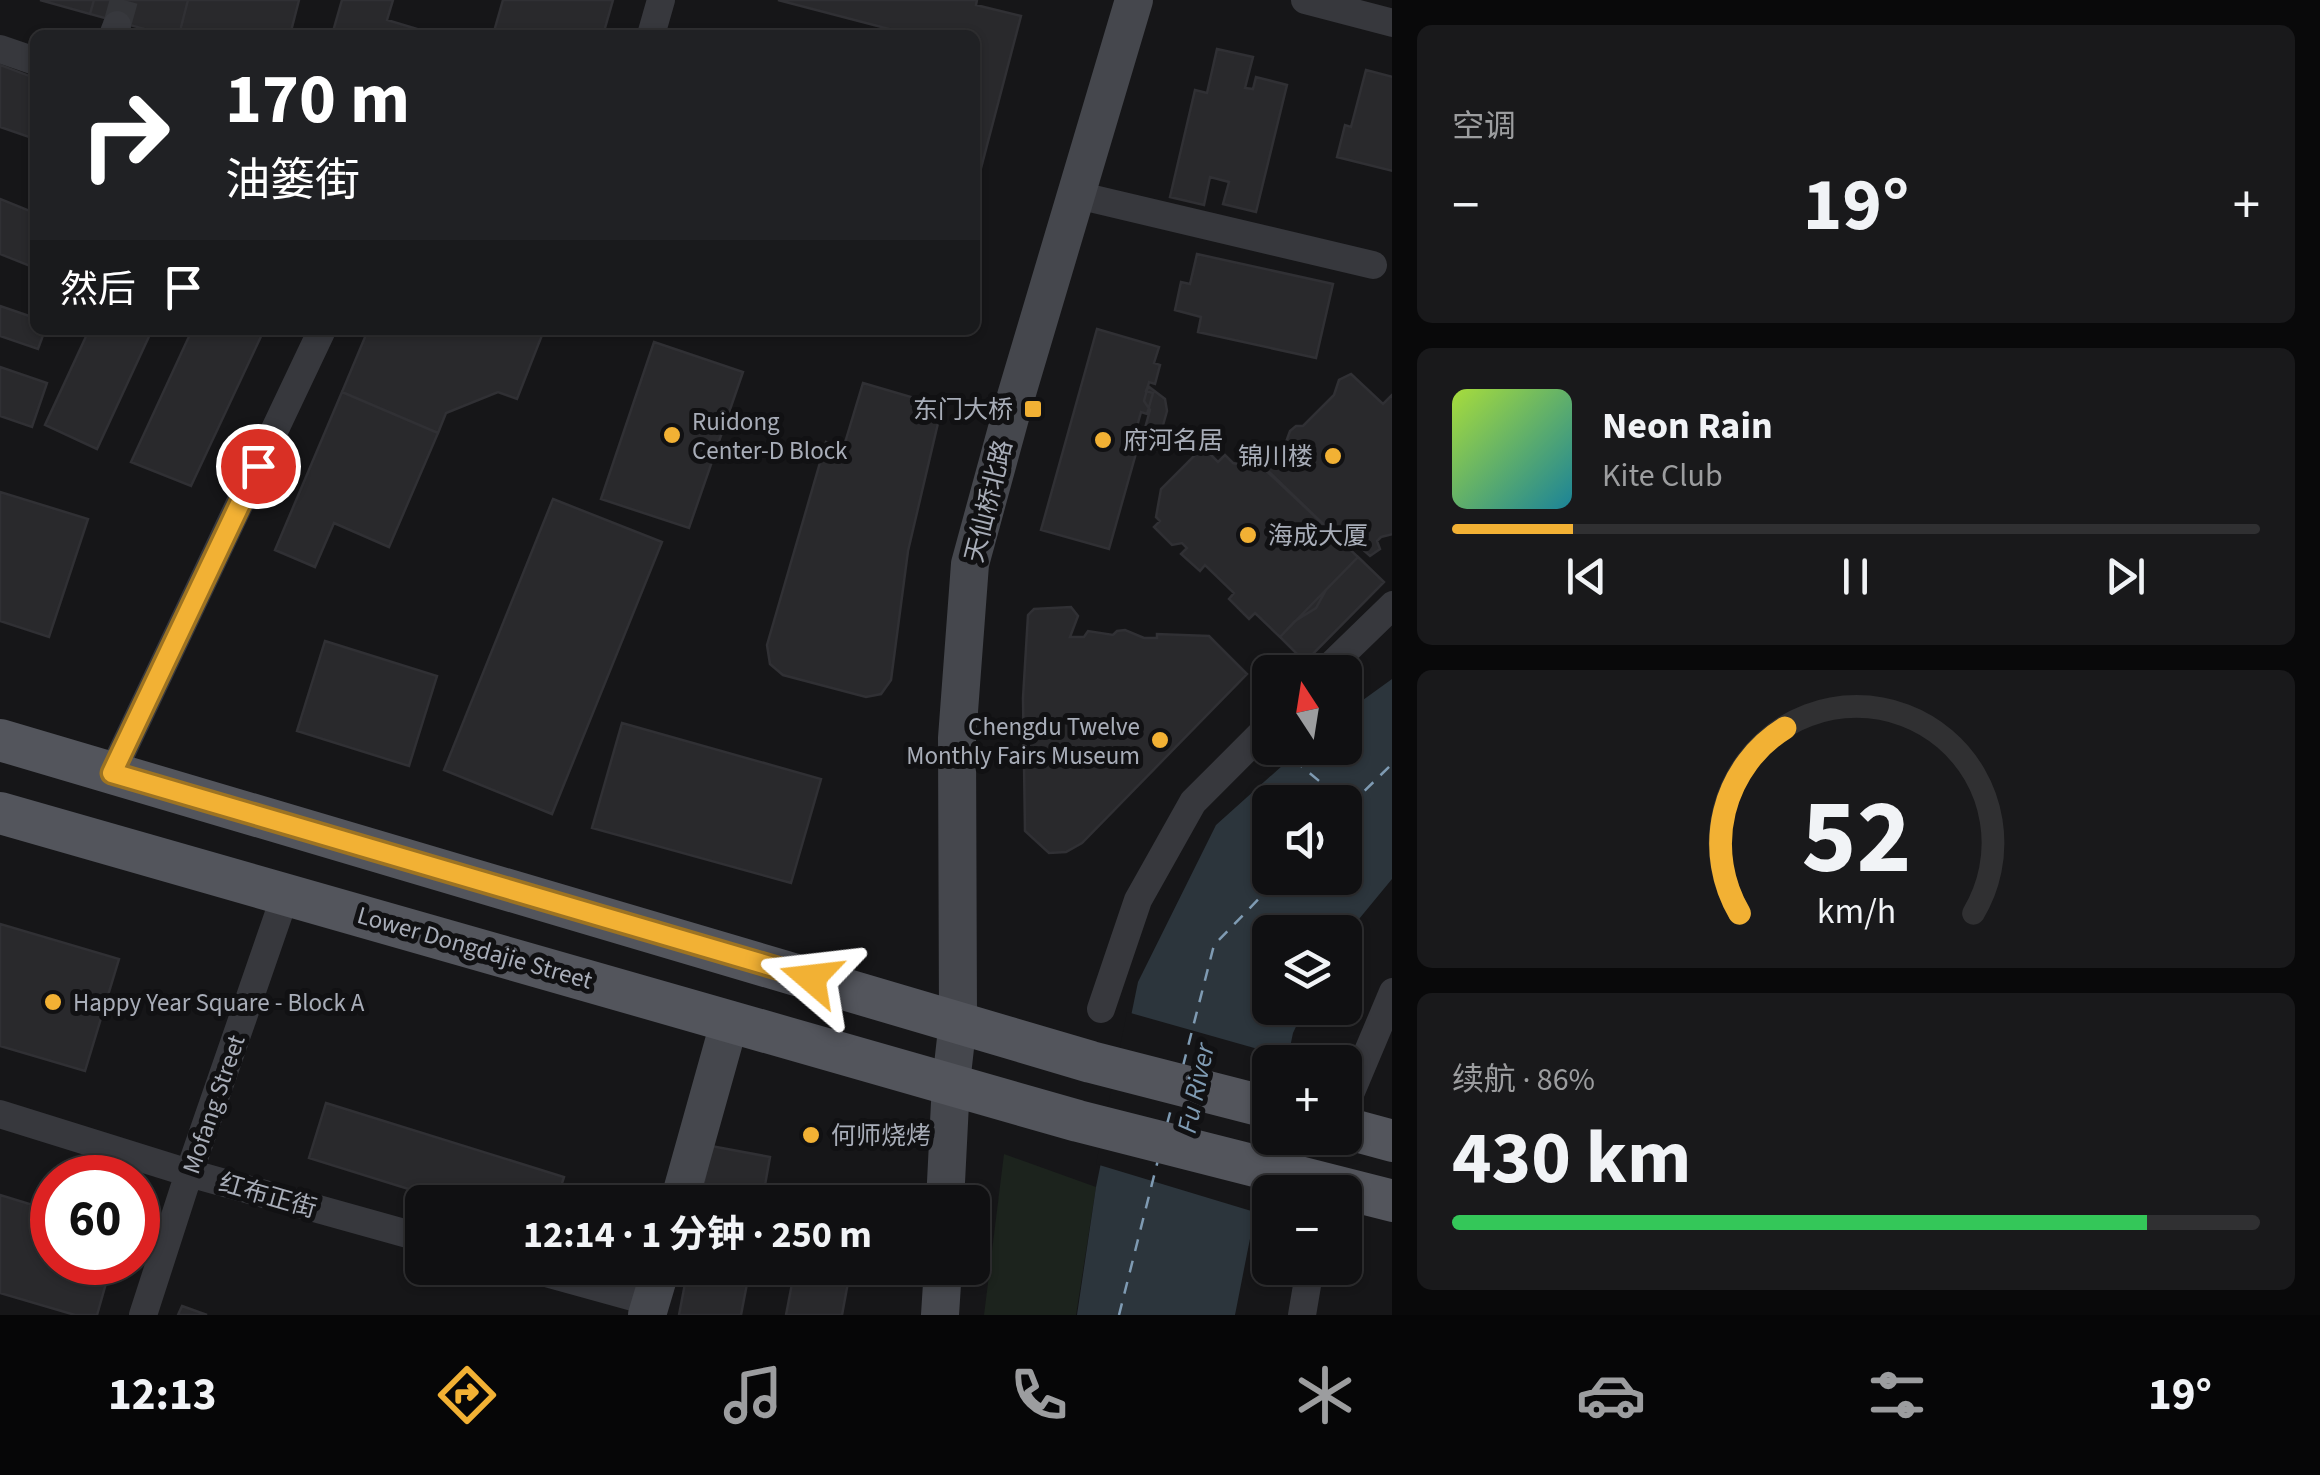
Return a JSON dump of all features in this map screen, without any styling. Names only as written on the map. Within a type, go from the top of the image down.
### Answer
[{"type":"main road","points":[[0,740],[1099,1064],[1252,1103]]},
{"type":"main road","name":"Lower Dongdajie Street","points":[[0,812],[1090,1124],[1288,1175]]},
{"type":"main road","points":[[1362,1132],[1392,1140]]},
{"type":"main road","name":"Lower Dongdajie Street","points":[[1362,1195],[1392,1200]]},
{"type":"street","points":[[652,30],[661,0]]},
{"type":"street","name":"天仙桥北路","points":[[947,1185],[958,1021],[958,738],[970,564],[1134,0]]},
{"type":"street","points":[[1305,0],[1392,23]]},
{"type":"street","points":[[0,49],[30,58]]},
{"type":"street","points":[[1077,195],[1372,265]]},
{"type":"street","points":[[112,773],[320,335]]},
{"type":"street","points":[[1341,655],[1392,605]]},
{"type":"street","points":[[1102,1009],[1138,900],[1194,802],[1252,743]]},
{"type":"street","name":"Mofang Street","points":[[143,1315],[188,1173],[286,894]]},
{"type":"street","points":[[1362,1065],[1392,992]]},
{"type":"street","points":[[684,1185],[730,1020]]},
{"type":"street","name":"红布正街","points":[[0,1114],[188,1173],[405,1233]]},
{"type":"street","points":[[607,1285],[653,1295]]},
{"type":"street","points":[[940,1315],[941,1285]]},
{"type":"street","points":[[1302,1315],[1307,1285]]},
{"type":"shaded area","points":[[1004,1154],[1096,1187],[1076,1315],[984,1315]]},
{"type":"water","name":"Fu River","points":[[1392,679],[1392,879],[1362,915],[1252,915],[1252,1025],[1297,1025],[1291,1045],[1252,1045],[1252,1155],[1266,1155],[1263,1175],[1252,1175],[1252,1229],[1235,1315],[1077,1315],[1096,1187],[1138,982],[1216,825],[1252,793],[1252,895],[1362,895],[1362,785],[1261,785],[1283,765],[1362,765],[1362,701]]},
{"type":"pier","points":[[1127,1012],[1252,1047],[1252,1155],[1271,1155],[1267,1175],[1252,1175],[1252,1211],[1096,1164]]},
{"type":"building","points":[[40,0],[94,0],[90,14]]},
{"type":"building","points":[[94,0],[188,0],[180,30],[148,30],[90,14]]},
{"type":"building","points":[[188,0],[299,0],[291,30],[180,30]]},
{"type":"building","points":[[342,0],[393,0],[387,20],[420,30],[333,30]]},
{"type":"building","points":[[503,0],[613,0],[604,30],[494,30]]},
{"type":"building","points":[[778,0],[977,0],[976,5],[1021,16],[980,172],[980,30],[893,30]]},
{"type":"building","points":[[1217,49],[1253,57],[1245,88],[1253,89],[1256,77],[1287,85],[1256,212],[1223,204],[1229,182],[1210,177],[1204,205],[1170,197],[1195,90],[1207,93]]},
{"type":"building","points":[[0,65],[30,76],[30,137],[0,127]]},
{"type":"building","points":[[1366,70],[1392,77],[1392,171],[1337,157],[1345,125],[1351,127]]},
{"type":"building","points":[[0,199],[30,211],[30,266],[0,254]]},
{"type":"building","points":[[1197,254],[1333,284],[1316,358],[1198,332],[1201,317],[1175,310],[1181,282],[1190,284]]},
{"type":"building","points":[[0,306],[30,316],[30,335],[43,335],[38,349],[0,336]]},
{"type":"building","name":"府河名居","points":[[1097,329],[1159,347],[1154,363],[1160,365],[1155,384],[1149,382],[1146,391],[1153,393],[1147,414],[1141,412],[1136,430],[1142,432],[1109,549],[1041,530]]},
{"type":"building","points":[[87,335],[150,335],[97,449],[45,425]]},
{"type":"building","points":[[190,335],[262,335],[191,486],[131,462]]},
{"type":"building","points":[[366,335],[542,335],[517,399],[498,392],[446,413],[438,433],[342,392]]},
{"type":"building","name":"Ruidong Center-D Block","points":[[654,342],[743,372],[689,528],[601,499]]},
{"type":"building","points":[[0,367],[47,383],[32,427],[0,416]]},
{"type":"building","name":"锦川楼","points":[[1351,374],[1383,404],[1392,395],[1392,534],[1381,537],[1377,541],[1380,549],[1370,556],[1349,537],[1343,543],[1264,467],[1285,445],[1290,431],[1303,426],[1334,395],[1339,380]]},
{"type":"building","points":[[863,383],[942,406],[908,551],[891,680],[881,694],[866,697],[783,675],[770,664],[767,645],[826,442],[844,446]]},
{"type":"building","points":[[1148,386],[1165,399],[1167,411],[1156,450],[1140,446],[1150,410],[1144,401]]},
{"type":"building","points":[[342,392],[438,433],[389,547],[334,523],[315,567],[275,550]]},
{"type":"building","name":"海成大厦","points":[[1203,447],[1218,462],[1225,455],[1233,463],[1253,467],[1258,463],[1358,557],[1326,590],[1316,608],[1295,621],[1280,637],[1255,613],[1249,619],[1229,599],[1234,593],[1205,565],[1200,571],[1181,554],[1187,548],[1182,543],[1172,545],[1154,527],[1160,521],[1156,517],[1161,489]]},
{"type":"building","points":[[0,492],[88,519],[49,637],[0,621]]},
{"type":"building","points":[[553,499],[662,542],[552,814],[444,770]]},
{"type":"building","points":[[1358,557],[1384,582],[1312,655],[1298,655],[1280,637]]},
{"type":"building","points":[[1071,607],[1078,616],[1070,637],[1084,637],[1088,631],[1113,635],[1125,630],[1144,638],[1157,638],[1157,634],[1209,636],[1247,674],[1082,843],[1066,852],[1049,853],[1025,831],[1023,698],[1028,615],[1034,609]]},
{"type":"building","points":[[325,641],[437,676],[409,766],[297,731]]},
{"type":"building","points":[[622,723],[821,779],[791,883],[592,828]]},
{"type":"building","name":"Happy Year Square - Block A","points":[[0,924],[119,959],[85,1071],[0,1046]]},
{"type":"building","points":[[326,1103],[564,1177],[561,1185],[405,1188],[309,1158]]},
{"type":"building","points":[[711,1146],[770,1157],[765,1185],[703,1185]]},
{"type":"building","points":[[0,1195],[30,1204],[30,1285],[105,1285],[97,1315],[75,1315],[0,1293]]},
{"type":"building","points":[[685,1285],[747,1285],[741,1315],[679,1315]]},
{"type":"building","points":[[792,1285],[848,1285],[842,1315],[786,1315]]},
{"type":"building","points":[[182,1306],[207,1315],[178,1315]]},
{"type":"ferry route","points":[[1362,793],[1392,764]]},
{"type":"ferry route","points":[[1300,765],[1324,785]]},
{"type":"ferry route","points":[[1183,1066],[1214,945],[1263,895]]},
{"type":"ferry route","points":[[1167,1124],[1173,1102]]},
{"type":"ferry route","points":[[1119,1315],[1158,1160]]},
{"type":"tunnel","points":[[117,25],[124,0]]},
{"type":"place","name":"东门大桥","points":[[1033,409]]},
{"type":"place","name":"Ruidong Center-D Block","points":[[672,435]]},
{"type":"place","name":"府河名居","points":[[1103,440]]},
{"type":"place","name":"锦川楼","points":[[1333,456]]},
{"type":"place","name":"海成大厦","points":[[1248,535]]},
{"type":"place","name":"Chengdu Twelve Monthly Fairs Museum","points":[[1160,740]]},
{"type":"place","name":"Happy Year Square - Block A","points":[[53,1002]]},
{"type":"place","name":"何师烧烤","points":[[811,1135]]},
{"type":"route","points":[[258,466],[112,773],[811,978]]}]
